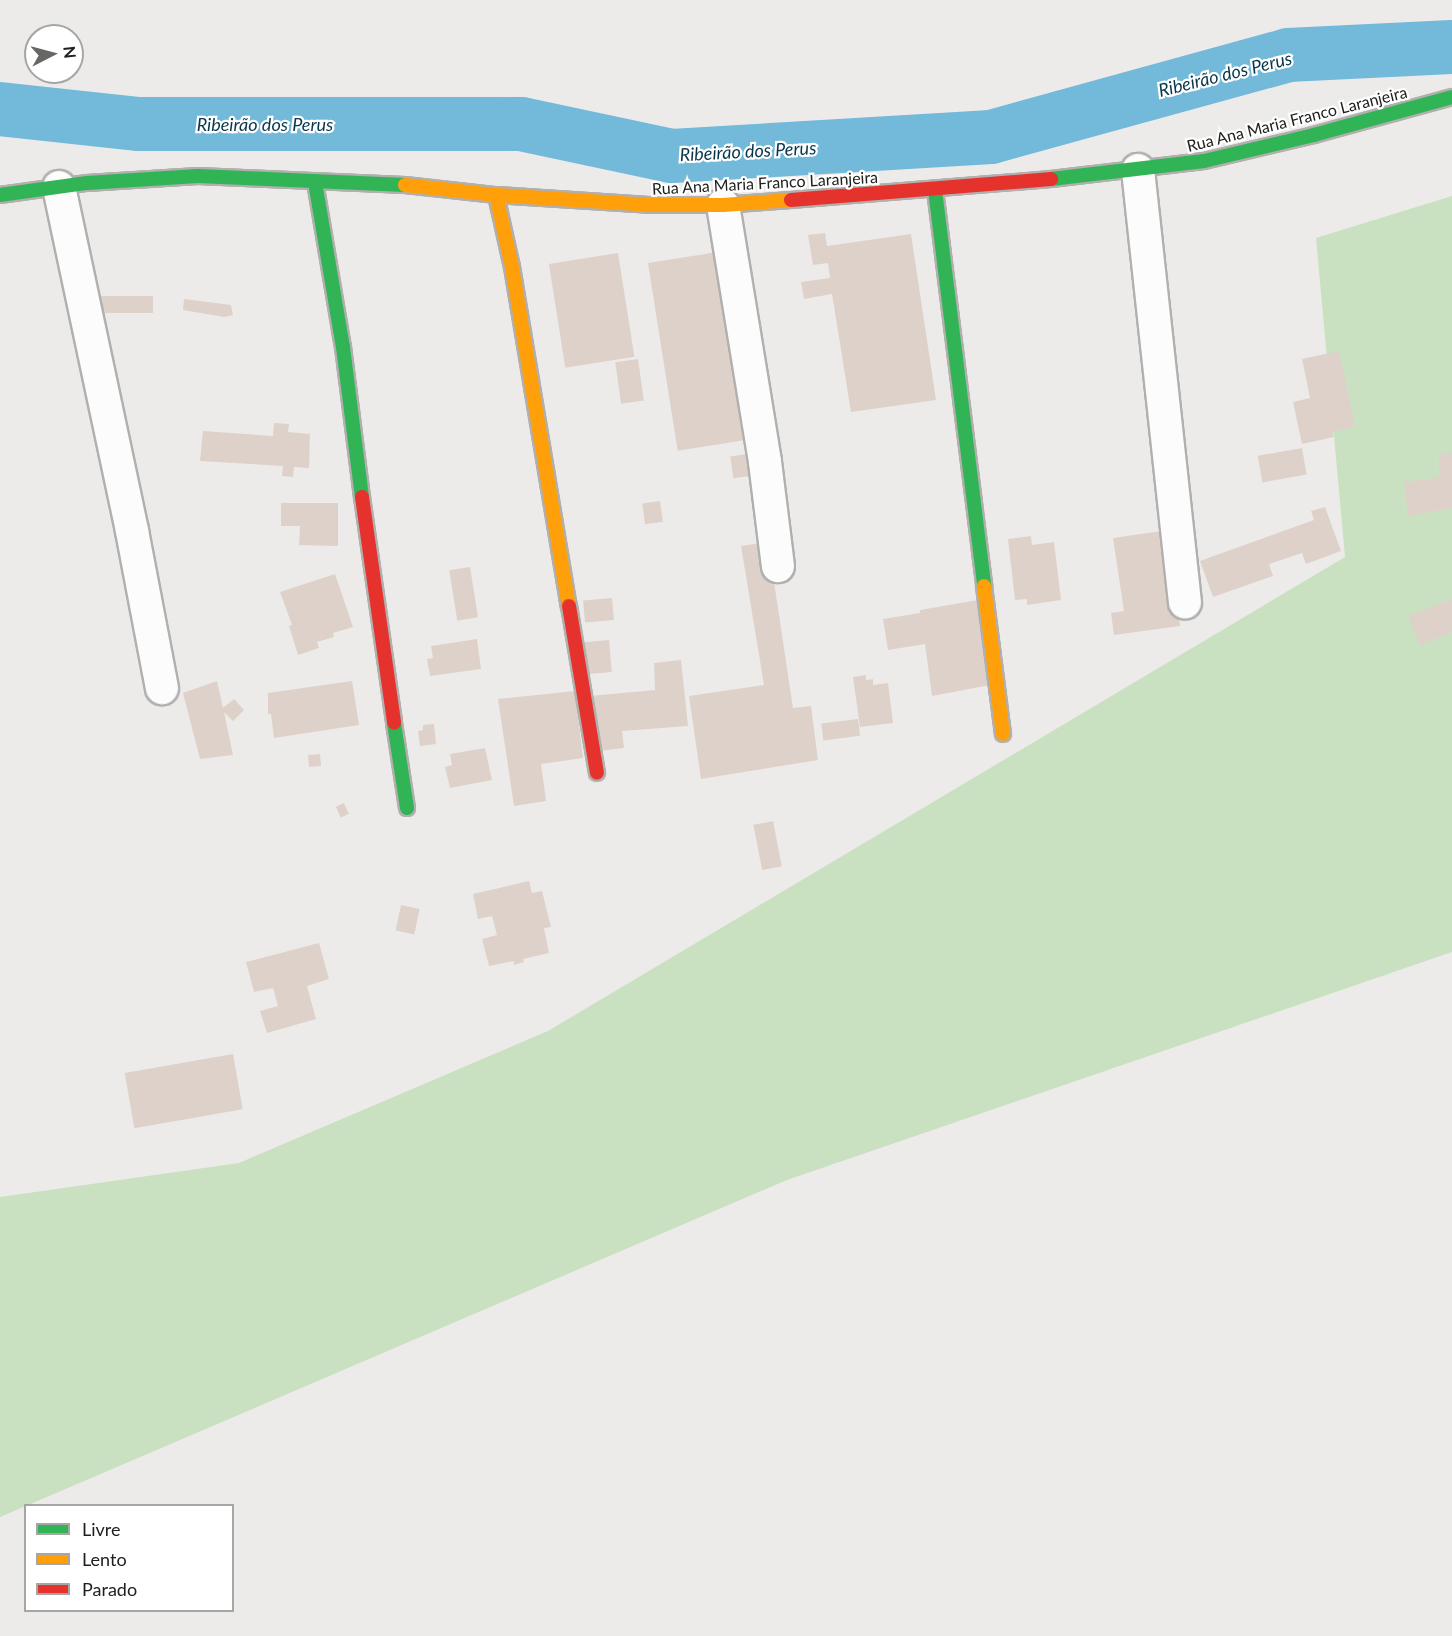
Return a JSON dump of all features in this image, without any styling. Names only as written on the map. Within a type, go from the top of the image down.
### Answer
[{"type":"street","name":"Rua Ana Maria Franco Laranjeira","points":[[0,195],[59,187],[198,176],[392,184],[496,195],[649,205],[723,205],[934,190],[1138,171],[1204,161],[1314,135],[1452,97]]},
{"type":"street","points":[[1138,171],[1185,602]]},
{"type":"street","points":[[315,182],[343,347],[371,566],[407,808]]},
{"type":"street","points":[[59,187],[132,531],[162,688]]},
{"type":"street","points":[[934,190],[1003,734]]},
{"type":"street","points":[[496,195],[512,267],[597,773]]},
{"type":"street","points":[[723,205],[765,462],[778,566]]},
{"type":"green space","points":[[1452,196],[1452,952],[787,1180],[30,1504],[24,1504],[24,1507],[0,1517],[0,1197],[239,1163],[548,1031],[1345,557],[1316,238]]},
{"type":"building","points":[[825,233],[827,246],[911,234],[936,400],[851,412],[832,294],[804,299],[801,282],[830,278],[828,263],[813,265],[808,235]]},
{"type":"building","points":[[724,251],[754,439],[678,451],[648,263]]},
{"type":"building","points":[[618,253],[634,357],[565,368],[549,264]]},
{"type":"building","points":[[96,296],[153,296],[153,313],[96,313]]},
{"type":"building","points":[[184,299],[231,305],[233,315],[224,317],[183,310]]},
{"type":"building","points":[[1339,351],[1355,427],[1333,432],[1334,437],[1302,444],[1293,402],[1310,398],[1302,359]]},
{"type":"building","points":[[638,359],[644,401],[621,404],[615,362]]},
{"type":"building","points":[[274,423],[289,424],[288,432],[310,434],[309,468],[294,467],[293,477],[282,476],[283,466],[200,461],[203,431],[273,436]]},
{"type":"building","points":[[1302,448],[1307,475],[1262,482],[1258,456]]},
{"type":"building","points":[[755,453],[758,475],[733,478],[730,456]]},
{"type":"building","points":[[1452,453],[1452,508],[1408,516],[1404,482],[1439,478],[1439,455]]},
{"type":"building","points":[[660,501],[663,522],[645,524],[642,504]]},
{"type":"building","points":[[281,503],[338,503],[338,546],[299,545],[300,526],[281,526]]},
{"type":"building","points":[[1325,507],[1341,551],[1306,564],[1302,553],[1269,564],[1273,576],[1213,597],[1200,561],[1314,520],[1311,511]]},
{"type":"building","points":[[1162,531],[1177,595],[1180,626],[1114,635],[1111,613],[1124,611],[1113,538]]},
{"type":"building","points":[[1031,536],[1032,545],[1054,542],[1061,600],[1027,605],[1027,599],[1015,600],[1008,539]]},
{"type":"building","points":[[768,542],[793,708],[811,706],[818,760],[701,779],[689,696],[764,685],[741,546]]},
{"type":"building","points":[[470,567],[478,617],[457,621],[449,570]]},
{"type":"building","points":[[335,574],[353,627],[333,633],[334,637],[317,642],[319,648],[298,655],[289,626],[292,625],[280,592]]},
{"type":"building","points":[[612,598],[614,620],[585,622],[583,601]]},
{"type":"building","points":[[1452,599],[1452,632],[1420,645],[1408,616]]},
{"type":"building","points":[[978,600],[990,685],[932,696],[925,644],[888,650],[883,619]]},
{"type":"building","points":[[477,639],[481,669],[430,676],[427,659],[433,658],[431,646]]},
{"type":"building","points":[[609,640],[612,672],[586,674],[583,642]]},
{"type":"building","points":[[681,660],[688,726],[622,731],[624,748],[599,751],[590,696],[655,690],[654,663]]},
{"type":"building","points":[[866,675],[866,680],[873,679],[873,685],[888,683],[893,723],[860,727],[853,677]]},
{"type":"building","points":[[217,681],[223,708],[234,699],[244,710],[233,721],[224,712],[233,755],[200,759],[183,693]]},
{"type":"building","points":[[352,681],[359,725],[274,738],[271,714],[268,714],[268,693]]},
{"type":"building","points":[[575,691],[583,758],[541,764],[546,801],[514,806],[498,699]]},
{"type":"building","points":[[858,719],[860,736],[823,740],[821,724]]},
{"type":"building","points":[[434,724],[436,744],[420,746],[418,731],[423,730],[423,725]]},
{"type":"building","points":[[485,748],[492,780],[450,788],[445,767],[452,765],[450,754]]},
{"type":"building","points":[[320,754],[321,766],[309,767],[308,755]]},
{"type":"building","points":[[344,803],[349,814],[341,818],[336,807]]},
{"type":"building","points":[[773,821],[782,866],[762,870],[753,825]]},
{"type":"building","points":[[529,881],[532,893],[542,891],[551,927],[544,928],[549,953],[523,959],[524,962],[514,965],[514,961],[489,966],[482,939],[497,935],[492,916],[478,919],[473,894]]},
{"type":"building","points":[[401,905],[420,909],[414,934],[396,930]]},
{"type":"building","points":[[319,943],[329,979],[307,986],[316,1019],[267,1033],[260,1011],[278,1006],[273,988],[254,992],[246,962]]},
{"type":"building","points":[[233,1054],[243,1109],[134,1128],[125,1073]]},
{"type":"waterway","name":"Ribeirão dos Perus","points":[[0,109],[139,124],[521,124],[672,156],[991,137],[1288,55],[1452,47]]},
{"type":"traffic: fast","points":[[1051,179],[1204,161],[1314,135],[1452,97]]},
{"type":"traffic: fast","points":[[0,195],[87,183],[198,176],[405,185]]},
{"type":"traffic: fast","points":[[315,182],[343,347],[362,497]]},
{"type":"traffic: fast","points":[[935,190],[984,586]]},
{"type":"traffic: fast","points":[[394,723],[407,808]]},
{"type":"traffic: slow","points":[[405,185],[496,195],[649,205],[723,205],[791,200]]},
{"type":"traffic: slow","points":[[496,195],[512,267],[569,606]]},
{"type":"traffic: slow","points":[[984,586],[1003,734]]},
{"type":"traffic: jam","points":[[791,200],[1051,179]]},
{"type":"traffic: jam","points":[[362,497],[394,723]]},
{"type":"traffic: jam","points":[[569,606],[597,773]]}]
